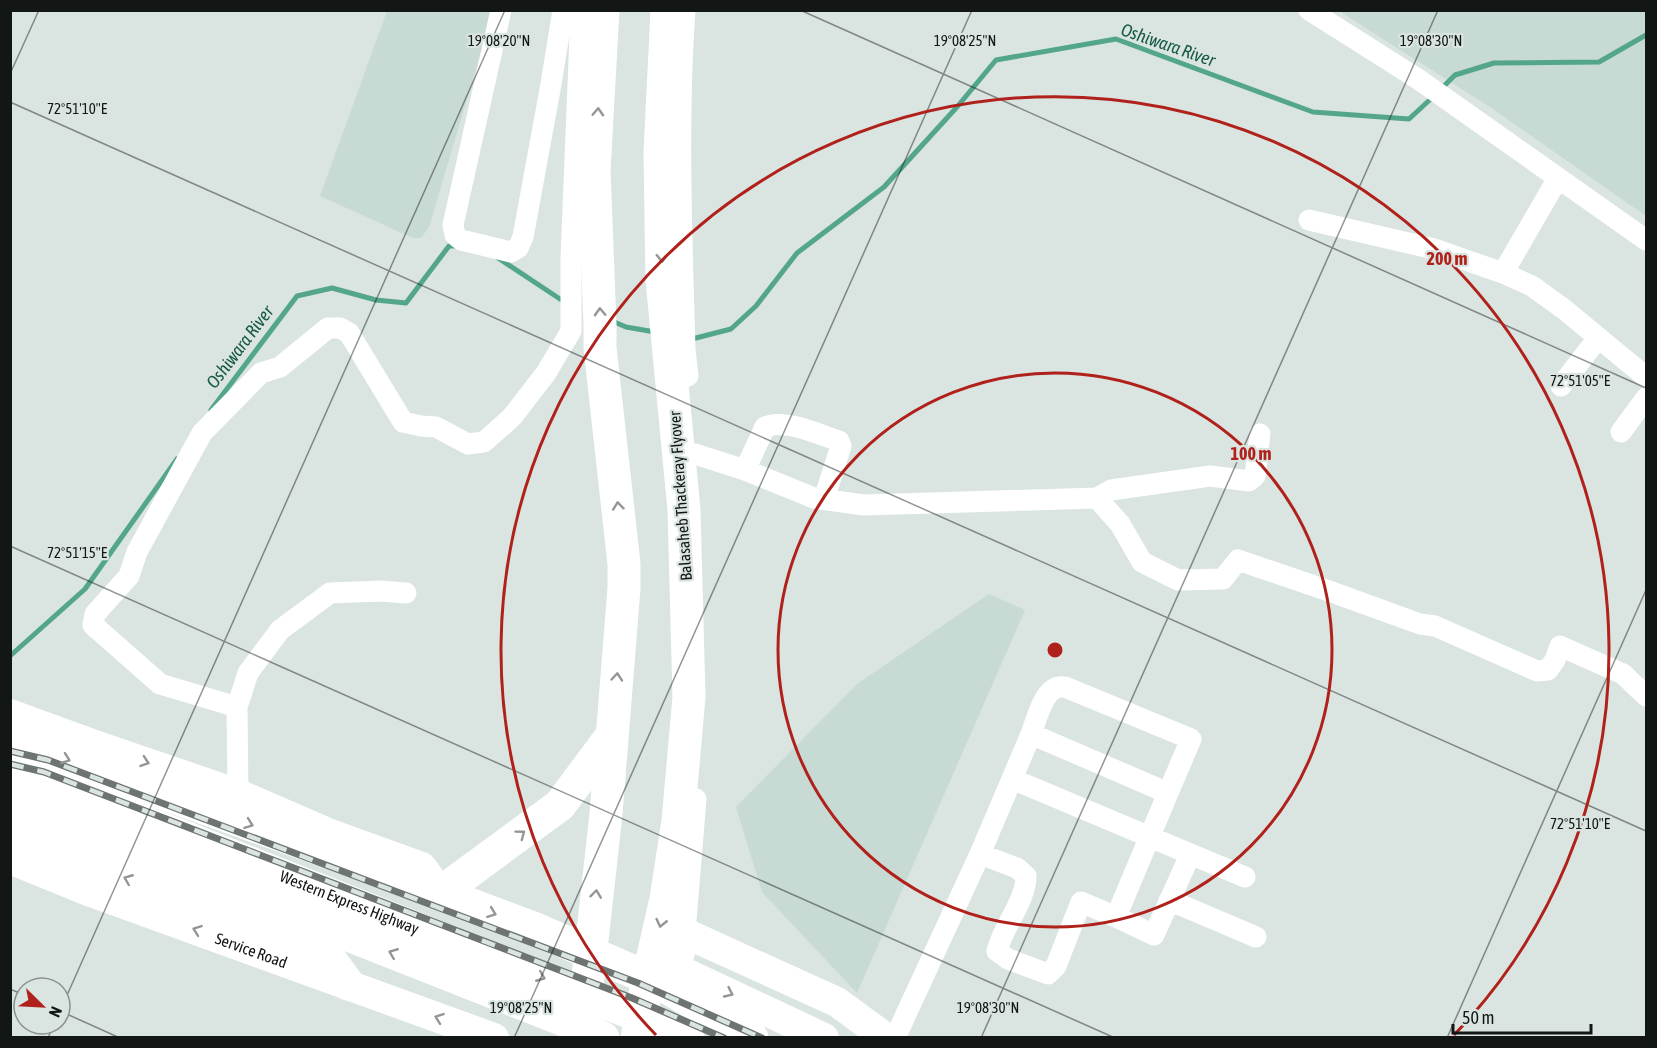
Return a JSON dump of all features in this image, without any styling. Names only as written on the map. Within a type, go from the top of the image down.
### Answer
[{"type":"main road","points":[[581,1038],[606,814],[624,588],[624,564],[600,348],[594,171],[603,10]]},
{"type":"main road","name":"Balasaheb Thackeray Flyover","points":[[637,1038],[664,979],[666,899],[678,821],[689,698],[693,544],[684,510],[662,280],[660,153],[668,10]]},
{"type":"main road","points":[[440,893],[560,805],[612,735]]},
{"type":"main road","points":[[10,739],[387,864],[440,893],[664,979],[752,1038]]},
{"type":"main road","name":"Western Express Highway","points":[[10,771],[168,847],[603,1038]]},
{"type":"main road","name":"Western Express Highway","points":[[10,804],[168,847],[662,1025],[688,1038]]},
{"type":"main road","points":[[10,832],[328,958],[348,984]]},
{"type":"street","points":[[501,10],[453,225],[455,235],[460,240],[511,252],[518,248],[523,237],[562,10]]},
{"type":"street","points":[[237,707],[160,684],[93,625],[95,614],[129,576],[137,552],[202,432],[261,373],[280,367],[328,328],[340,328],[348,333],[403,422],[436,427],[468,444],[484,442],[512,417],[546,373],[571,331],[571,246],[581,10]]},
{"type":"street","points":[[685,10],[680,164],[685,351],[700,509],[693,544],[703,648],[697,788],[685,933],[664,979],[824,1038]]},
{"type":"street","points":[[1309,10],[1418,79],[1647,240]]},
{"type":"street","points":[[1503,273],[1557,178]]},
{"type":"street","points":[[1309,220],[1434,249],[1503,273],[1532,286],[1647,377]]},
{"type":"street","points":[[1561,386],[1598,338]]},
{"type":"street","points":[[1621,432],[1647,398]]},
{"type":"street","points":[[745,470],[765,427],[770,425],[797,427],[839,441],[841,446],[824,499]]},
{"type":"street","points":[[695,454],[745,470],[814,498],[864,505],[1097,498],[1112,490],[1210,476],[1249,482],[1256,476],[1260,434]]},
{"type":"street","points":[[1097,498],[1120,524],[1142,562],[1178,580],[1223,579],[1238,560],[1420,624],[1435,626],[1537,671],[1548,670],[1560,646],[1623,674],[1647,696]]},
{"type":"street","points":[[238,795],[237,707],[248,673],[280,630],[330,593],[380,591],[406,593]]},
{"type":"street","points":[[896,1038],[980,855],[1045,697],[1050,690],[1059,686],[1191,739],[1116,917]]},
{"type":"street","points":[[10,714],[238,795],[342,848]]},
{"type":"street","points":[[1031,734],[1168,793]]},
{"type":"street","points":[[1012,779],[1245,877]]},
{"type":"street","points":[[980,855],[1017,868],[1026,876],[1026,887],[999,940],[997,951],[1008,958],[1048,974],[1056,966],[1081,902],[1154,935],[1190,855]]},
{"type":"street","name":"Service Road","points":[[10,859],[91,892],[494,1038]]},
{"type":"street","points":[[1169,900],[1256,937]]},
{"type":"street","points":[[685,933],[837,1002],[886,1038]]},
{"type":"shaded area","points":[[387,11],[493,11],[429,227],[421,238],[413,238],[320,196]]},
{"type":"shaded area","points":[[1339,11],[1646,11],[1646,216],[1490,107]]},
{"type":"shaded area","points":[[989,594],[1025,610],[857,993],[762,892],[736,807],[857,684]]},
{"type":"waterway","name":"Oshiwara River","points":[[1441,89],[1455,75],[1494,63],[1599,62],[1646,35]]},
{"type":"waterway","name":"Oshiwara River","points":[[692,339],[731,329],[756,306],[797,253],[884,187],[957,107],[996,60],[1116,39],[1313,112],[1409,119],[1435,95]]},
{"type":"waterway","name":"Oshiwara River","points":[[211,410],[297,296],[332,288],[376,300],[406,303],[449,246],[456,246]]},
{"type":"waterway","name":"Oshiwara River","points":[[498,258],[560,299]]},
{"type":"waterway","name":"Oshiwara River","points":[[612,321],[626,327],[655,332]]},
{"type":"waterway","name":"Oshiwara River","points":[[10,656],[85,589],[177,459]]},
{"type":"railway","points":[[10,751],[48,760],[638,983],[762,1038]]},
{"type":"railway","points":[[10,764],[44,772],[632,998],[724,1038]]}]
